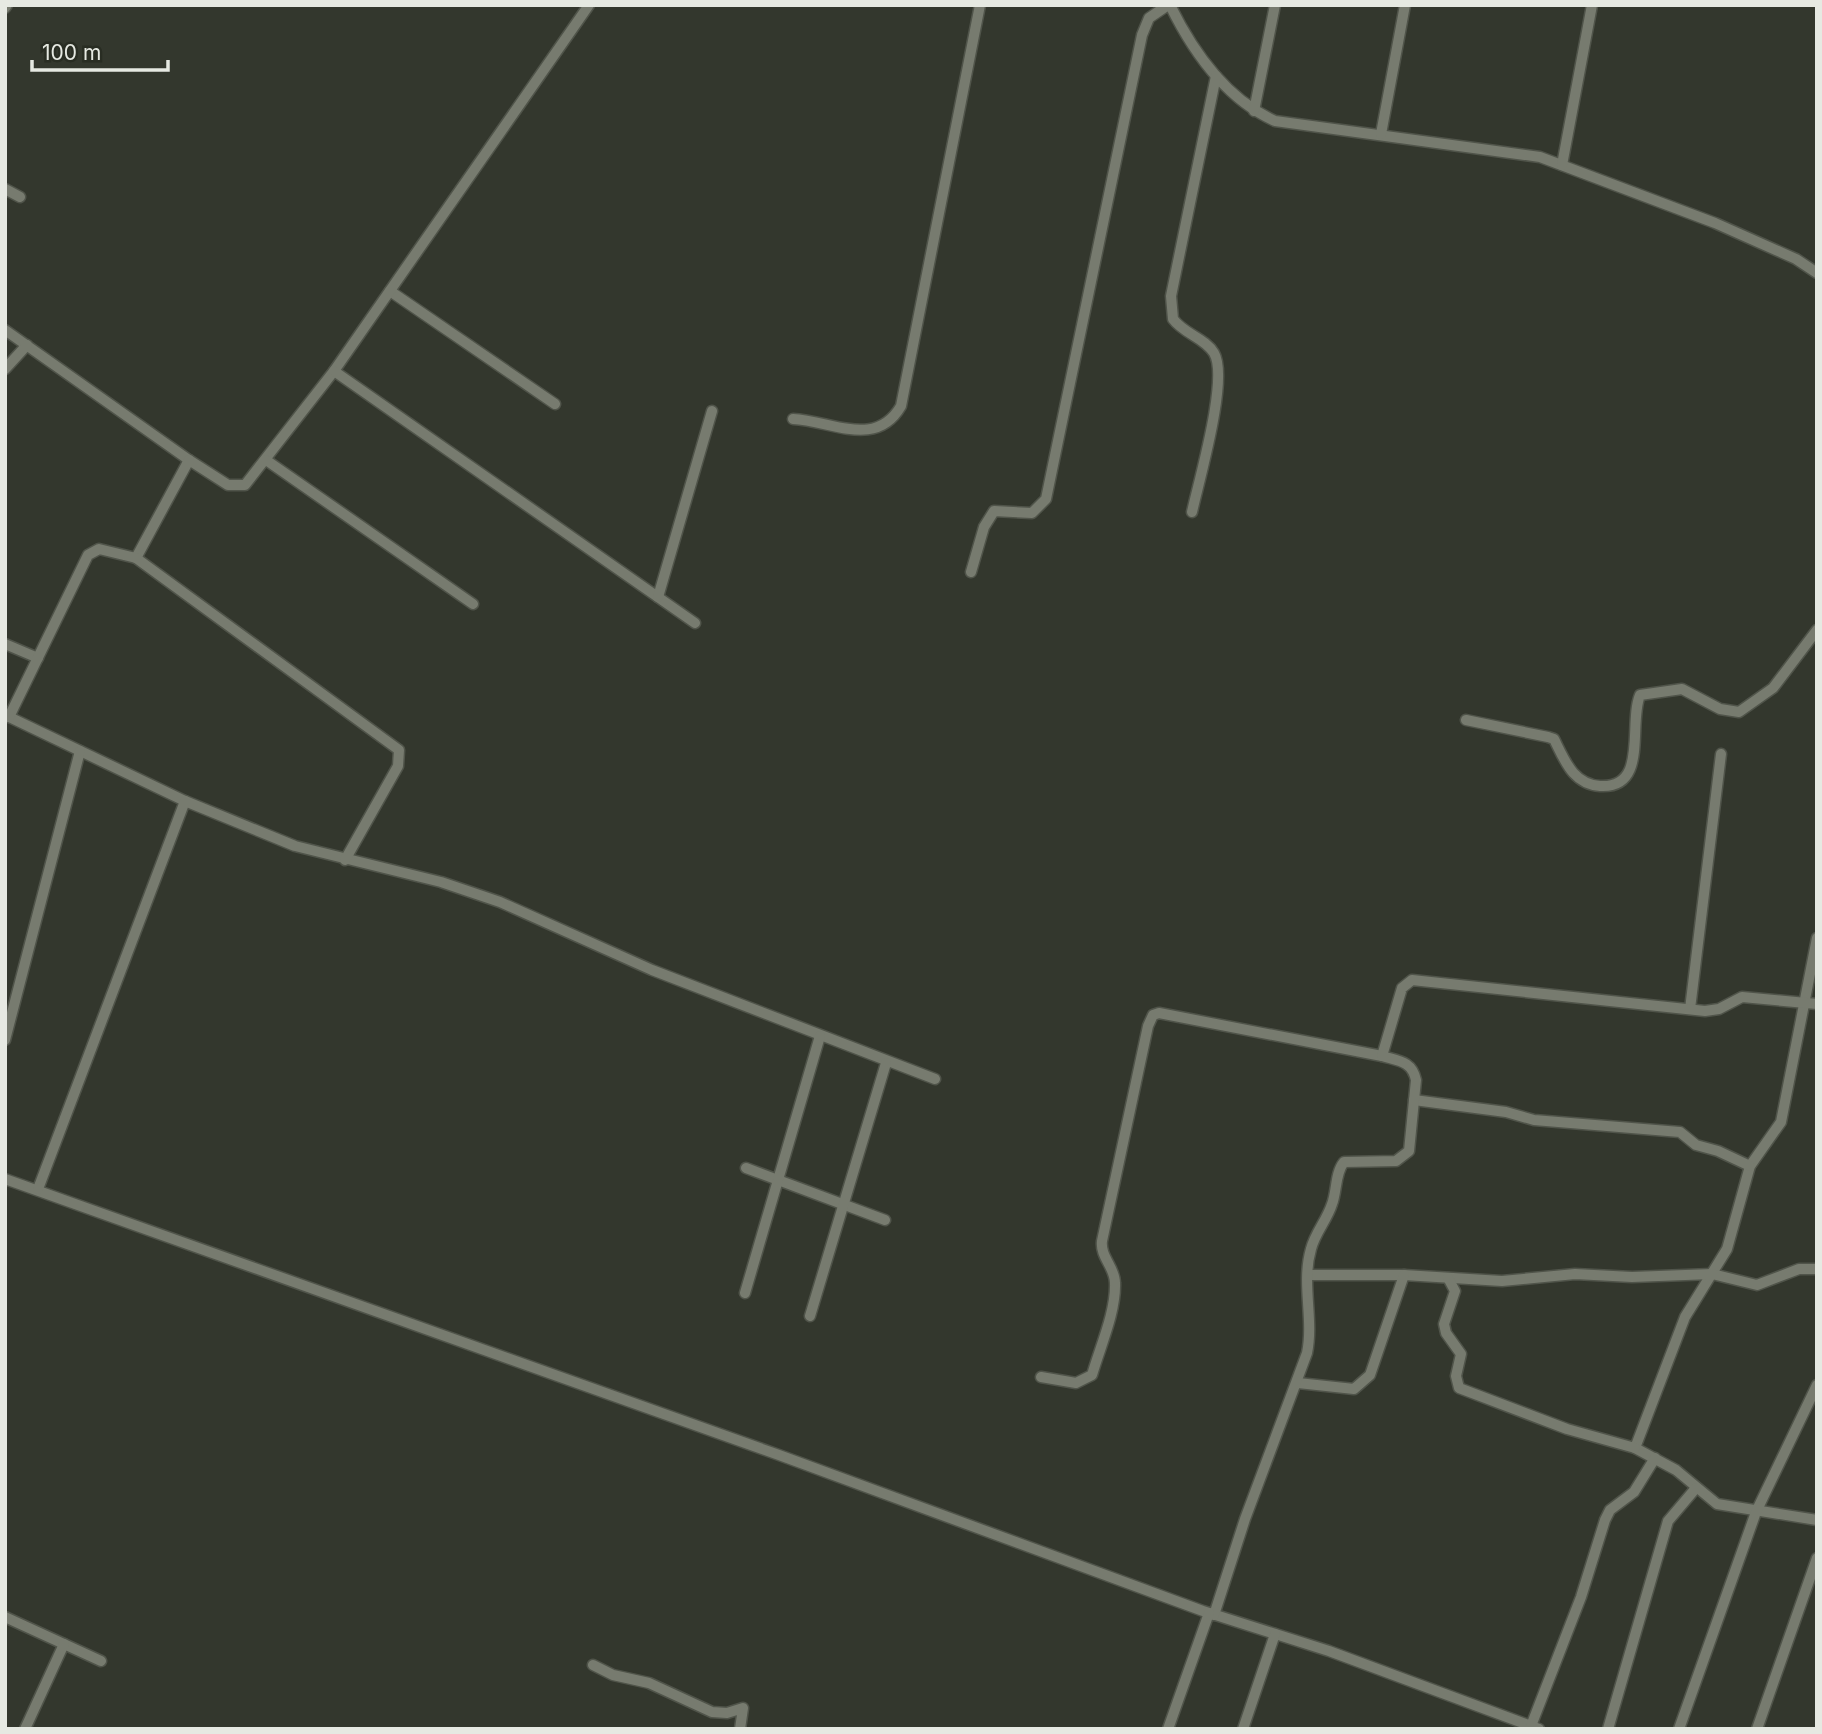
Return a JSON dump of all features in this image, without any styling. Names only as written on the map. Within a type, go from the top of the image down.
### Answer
[{"type":"street","points":[[5,330],[189,460],[236,487],[251,481],[334,372],[589,5]]},
{"type":"street","points":[[793,419],[873,430],[892,419],[901,405],[981,5]]},
{"type":"street","points":[[971,572],[984,527],[994,511],[1031,513],[1046,499],[1142,36],[1149,19],[1169,5],[1183,31],[1216,76],[1254,111],[1286,124],[1514,151],[1562,165],[1715,223],[1796,260],[1817,273]]},
{"type":"street","points":[[1254,111],[1275,5]]},
{"type":"street","points":[[1381,134],[1405,5]]},
{"type":"street","points":[[1562,165],[1592,5]]},
{"type":"street","points":[[1192,512],[1218,390],[1219,366],[1212,350],[1173,319],[1171,296],[1216,76]]},
{"type":"street","points":[[5,189],[20,197]]},
{"type":"street","points":[[390,291],[555,404]]},
{"type":"street","points":[[5,369],[27,345]]},
{"type":"street","points":[[334,372],[695,623]]},
{"type":"street","points":[[659,597],[712,411]]},
{"type":"street","points":[[136,558],[189,460]]},
{"type":"street","points":[[266,460],[473,604]]},
{"type":"street","points":[[345,860],[398,766],[399,750],[136,558],[108,549],[93,550],[7,716],[185,801],[295,846],[345,860],[441,882],[500,902],[652,970],[886,1063],[935,1079]]},
{"type":"street","points":[[1466,720],[1554,740],[1574,777],[1591,785],[1611,787],[1622,782],[1633,765],[1640,695],[1682,689],[1720,709],[1739,712],[1773,688],[1817,631]]},
{"type":"street","points":[[5,644],[37,658]]},
{"type":"street","points":[[5,1040],[80,751]]},
{"type":"street","points":[[1690,1009],[1721,754]]},
{"type":"street","points":[[38,1189],[185,801]]},
{"type":"street","points":[[1635,1448],[1685,1317],[1727,1249],[1749,1167],[1781,1122],[1817,938]]},
{"type":"street","points":[[1382,1056],[1402,988],[1412,980],[1712,1011],[1742,997],[1817,1004]]},
{"type":"street","points":[[1041,1377],[1082,1383],[1092,1375],[1115,1292],[1114,1272],[1102,1253],[1102,1241],[1148,1026],[1153,1015],[1158,1013],[1194,1017],[1382,1056],[1408,1063],[1414,1070],[1409,1151],[1404,1158],[1341,1164],[1333,1202],[1311,1248],[1308,1275],[1311,1337],[1298,1383],[1168,1729]]},
{"type":"street","points":[[745,1293],[820,1036]]},
{"type":"street","points":[[810,1316],[886,1063]]},
{"type":"street","points":[[1414,1100],[1506,1112],[1528,1119],[1680,1132],[1696,1145],[1718,1151],[1749,1167]]},
{"type":"street","points":[[746,1168],[885,1220]]},
{"type":"street","points":[[5,1179],[994,1532],[1211,1614],[1275,1634],[1535,1728],[1605,1520],[1610,1510],[1634,1492],[1655,1458]]},
{"type":"street","points":[[1308,1275],[1404,1275],[1502,1281],[1575,1274],[1632,1277],[1712,1274],[1757,1285],[1799,1269],[1817,1269]]},
{"type":"street","points":[[1298,1383],[1354,1388],[1362,1385],[1370,1375],[1404,1275]]},
{"type":"street","points":[[1448,1278],[1455,1291],[1444,1324],[1446,1334],[1461,1354],[1456,1376],[1459,1388],[1567,1429],[1635,1448],[1655,1458],[1717,1504],[1817,1520]]},
{"type":"street","points":[[1679,1729],[1756,1512],[1817,1385]]},
{"type":"street","points":[[1608,1729],[1668,1521],[1696,1488]]},
{"type":"street","points":[[1757,1729],[1817,1558]]},
{"type":"street","points":[[5,1617],[101,1661]]},
{"type":"street","points":[[1243,1729],[1275,1634]]},
{"type":"street","points":[[24,1729],[64,1644]]},
{"type":"street","points":[[593,1665],[613,1675],[649,1683],[712,1712],[727,1713],[743,1708],[740,1729]]}]
